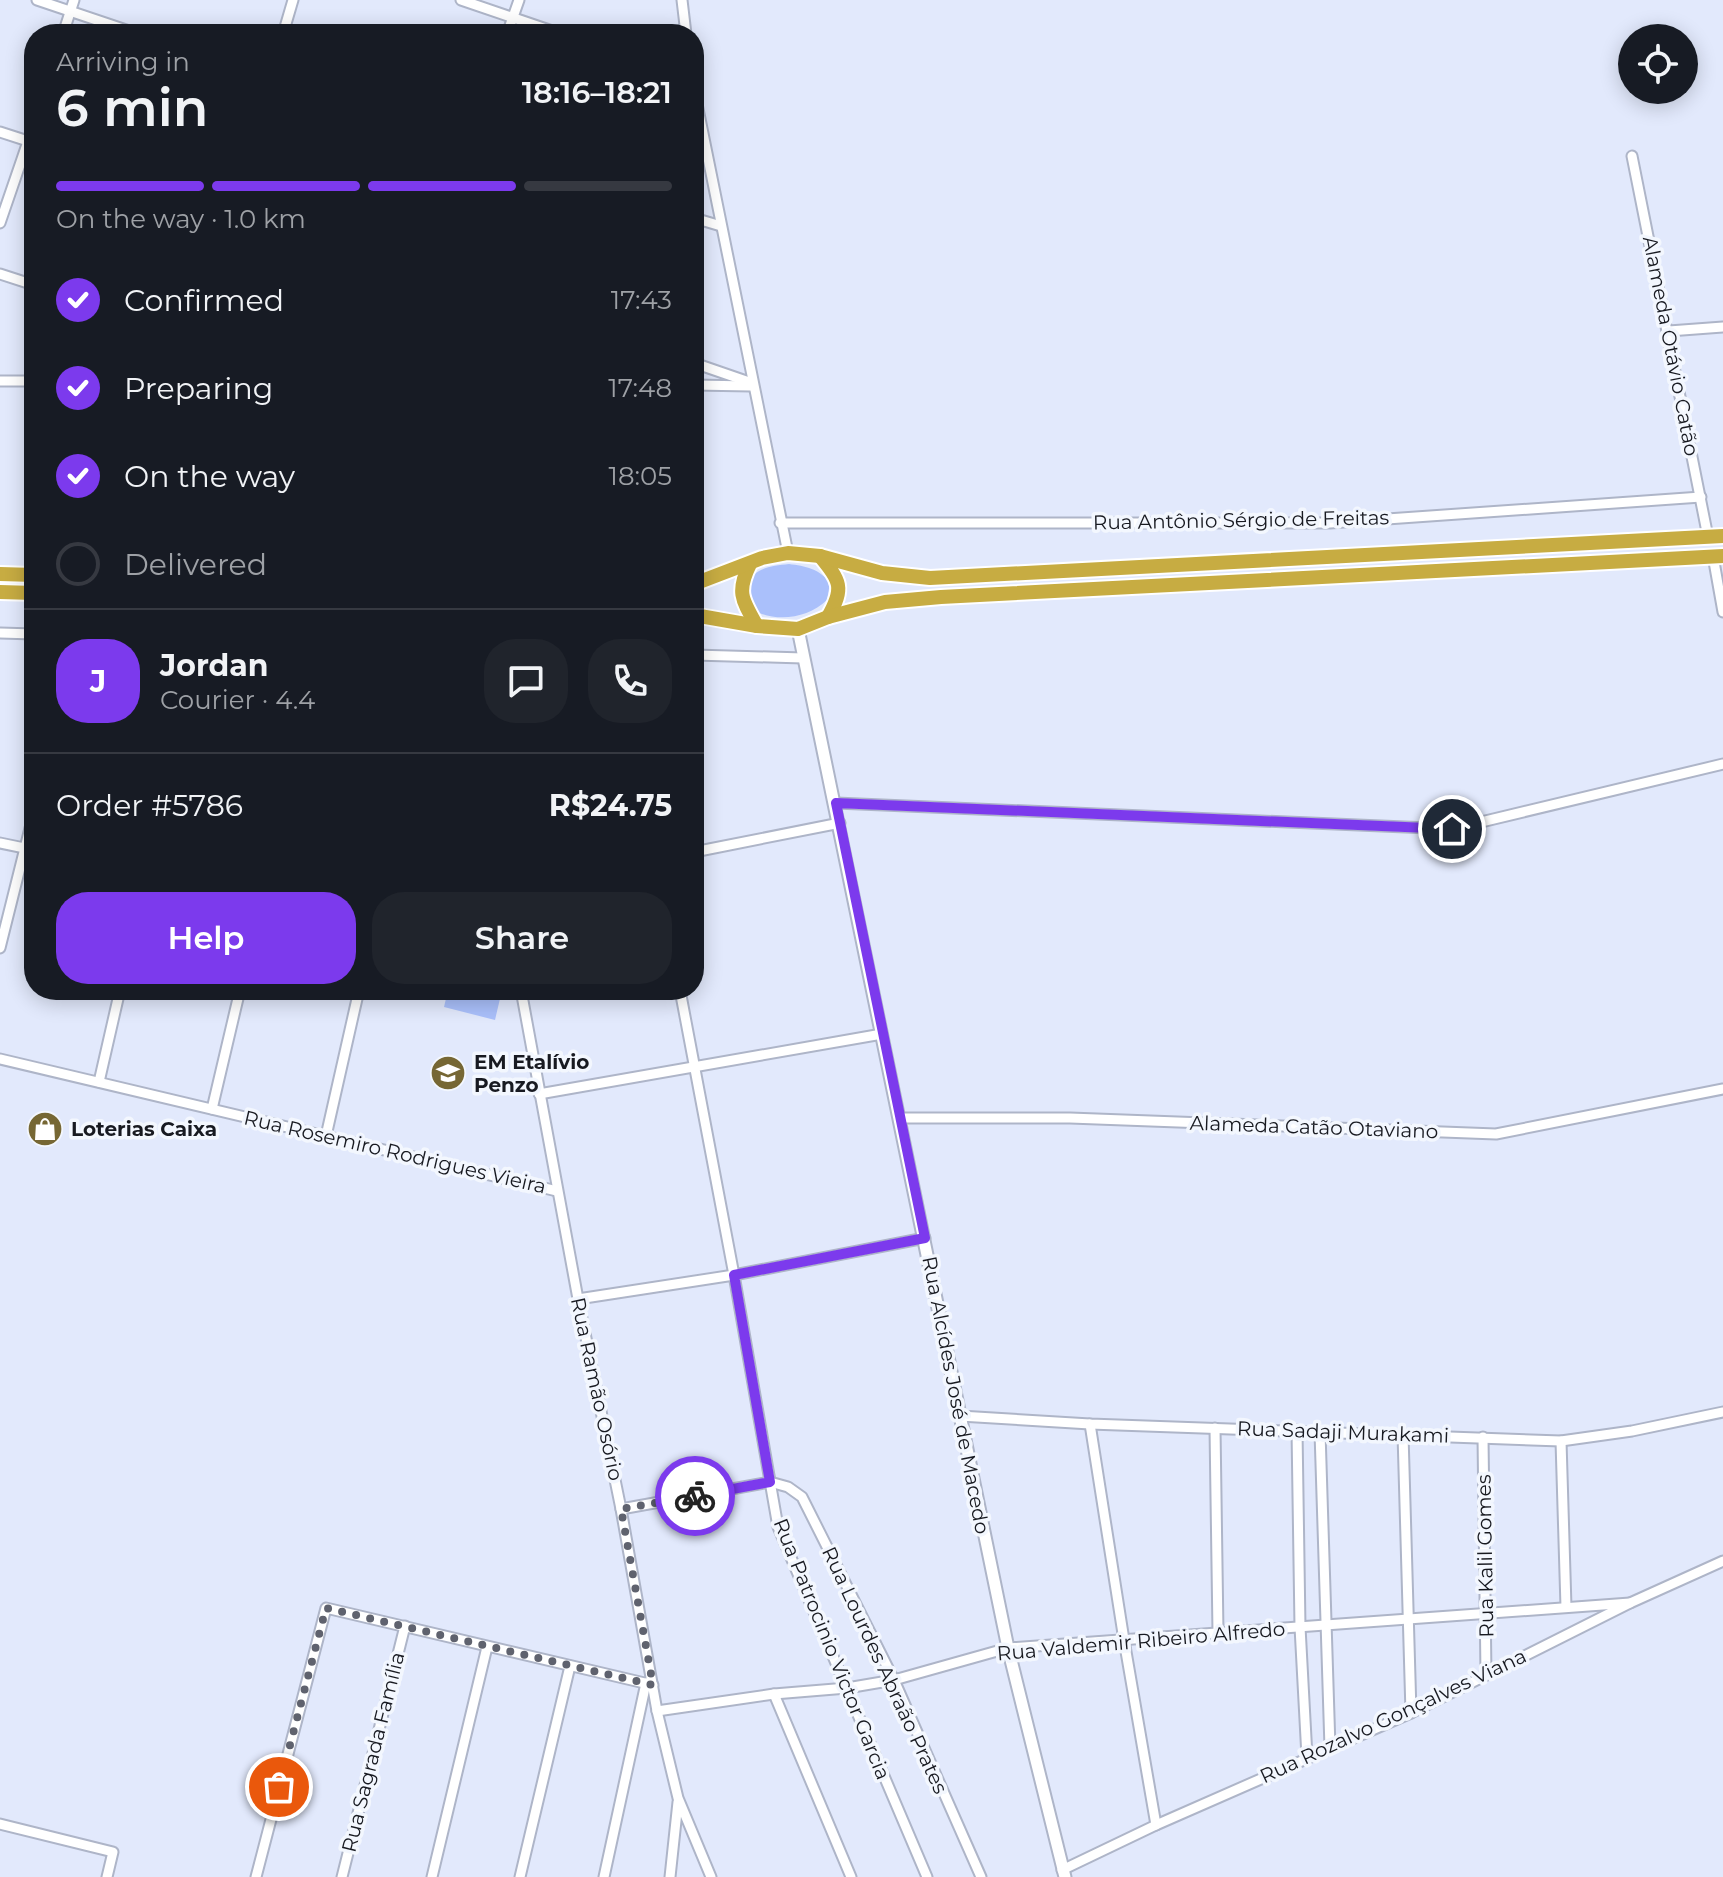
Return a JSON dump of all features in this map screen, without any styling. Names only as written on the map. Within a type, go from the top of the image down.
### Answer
[{"type":"highway","points":[[704,580],[762,558],[788,553],[820,556],[882,573],[930,578],[1716,536]]},
{"type":"highway","points":[[820,556],[836,576],[840,587],[838,599],[828,617]]},
{"type":"highway","points":[[704,617],[798,629],[828,617],[885,602],[941,597],[1718,556]]},
{"type":"highway","points":[[750,564],[742,580],[741,599],[757,626]]},
{"type":"highway","points":[[0,574],[24,575]]},
{"type":"highway","points":[[0,592],[24,593]]},
{"type":"street","points":[[37,0],[108,24]]},
{"type":"street","points":[[67,24],[74,0]]},
{"type":"street","points":[[286,24],[293,0]]},
{"type":"street","points":[[461,0],[531,24]]},
{"type":"street","points":[[511,24],[519,0]]},
{"type":"street","points":[[682,0],[685,24]]},
{"type":"street","points":[[0,132],[24,140]]},
{"type":"street","points":[[704,140],[788,553]]},
{"type":"street","name":"Alameda Otávio Catão","points":[[1632,156],[1701,497],[1716,536]]},
{"type":"street","points":[[0,223],[24,160]]},
{"type":"street","points":[[704,221],[721,226]]},
{"type":"street","points":[[0,274],[24,282]]},
{"type":"street","points":[[1669,331],[1723,327]]},
{"type":"street","points":[[704,367],[753,384]]},
{"type":"street","points":[[0,381],[24,381]]},
{"type":"street","points":[[704,385],[753,384]]},
{"type":"street","name":"Rua Antônio Sérgio de Freitas","points":[[780,523],[1330,523],[1701,497]]},
{"type":"street","points":[[1718,556],[1715,573],[1723,612]]},
{"type":"street","name":"Rua Alcídes José de Macedo","points":[[798,629],[1008,1648],[1064,1873]]},
{"type":"street","points":[[0,633],[24,634]]},
{"type":"street","points":[[704,655],[803,658]]},
{"type":"street","points":[[836,803],[1452,829],[1723,764]]},
{"type":"street","points":[[704,850],[840,823]]},
{"type":"street","points":[[0,843],[24,848]]},
{"type":"street","points":[[0,948],[24,869]]},
{"type":"street","points":[[99,1082],[118,1000]]},
{"type":"street","points":[[212,1109],[238,1000]]},
{"type":"street","points":[[326,1136],[357,1000]]},
{"type":"street","name":"Rua Ramão Osório","points":[[523,1000],[557,1191],[621,1509],[650,1684],[678,1798],[711,1877]]},
{"type":"street","name":"Rua Patrocinio Victor Garcia","points":[[682,1000],[778,1527],[927,1877]]},
{"type":"street","points":[[539,1094],[882,1034]]},
{"type":"street","name":"Rua Rosemiro Rodrigues Vieira","points":[[0,1059],[557,1191]]},
{"type":"street","name":"Alameda Catão Otaviano","points":[[900,1118],[1070,1118],[1496,1134],[1723,1089]]},
{"type":"street","points":[[578,1299],[734,1275],[925,1238]]},
{"type":"street","name":"Rua Sadaji Murakami","points":[[960,1416],[1090,1424],[1561,1441],[1632,1431],[1723,1412]]},
{"type":"street","points":[[1090,1424],[1156,1825]]},
{"type":"street","points":[[1215,1428],[1218,1633]]},
{"type":"street","points":[[1297,1430],[1300,1627],[1307,1757]]},
{"type":"street","points":[[1320,1432],[1330,1748]]},
{"type":"street","points":[[1403,1434],[1411,1713]]},
{"type":"street","name":"Rua Kalil Gomes","points":[[1483,1437],[1486,1675]]},
{"type":"street","points":[[1561,1441],[1566,1607]]},
{"type":"street","points":[[621,1509],[770,1482]]},
{"type":"street","name":"Rua Lourdes Abraão Prates","points":[[770,1482],[788,1487],[802,1497],[894,1680],[981,1877]]},
{"type":"street","name":"Rua Rozalvo Gonçalves Viana","points":[[1064,1873],[1156,1825],[1411,1713],[1630,1603],[1723,1561]]},
{"type":"street","name":"Rua Valdemir Ribeiro Alfredo","points":[[657,1711],[894,1680],[1008,1648],[1630,1603]]},
{"type":"street","points":[[256,1877],[326,1608],[650,1684],[604,1877]]},
{"type":"street","name":"Rua Sagrada Família","points":[[342,1877],[405,1626]]},
{"type":"street","points":[[432,1877],[487,1647]]},
{"type":"street","points":[[520,1877],[570,1666]]},
{"type":"street","points":[[774,1694],[851,1877]]},
{"type":"street","points":[[670,1877],[678,1798]]},
{"type":"street","points":[[0,1824],[113,1852],[107,1877]]},
{"type":"shaded area","points":[[789,564],[822,574],[830,583],[827,600],[810,611],[790,617],[770,616],[751,609],[746,583],[750,578],[765,568]]},
{"type":"shaded area","points":[[446,1000],[500,1000],[495,1020],[444,1007]]},
{"type":"way so far","points":[[279,1787],[326,1608],[653,1685],[621,1509],[695,1496]]},
{"type":"place","name":"EM Etalívio Penzo","points":[[448,1073]]},
{"type":"place","name":"Loterias Caixa","points":[[45,1129]]},
{"type":"route","points":[[695,1496],[770,1482],[734,1275],[925,1238],[836,803],[1452,829]]}]
